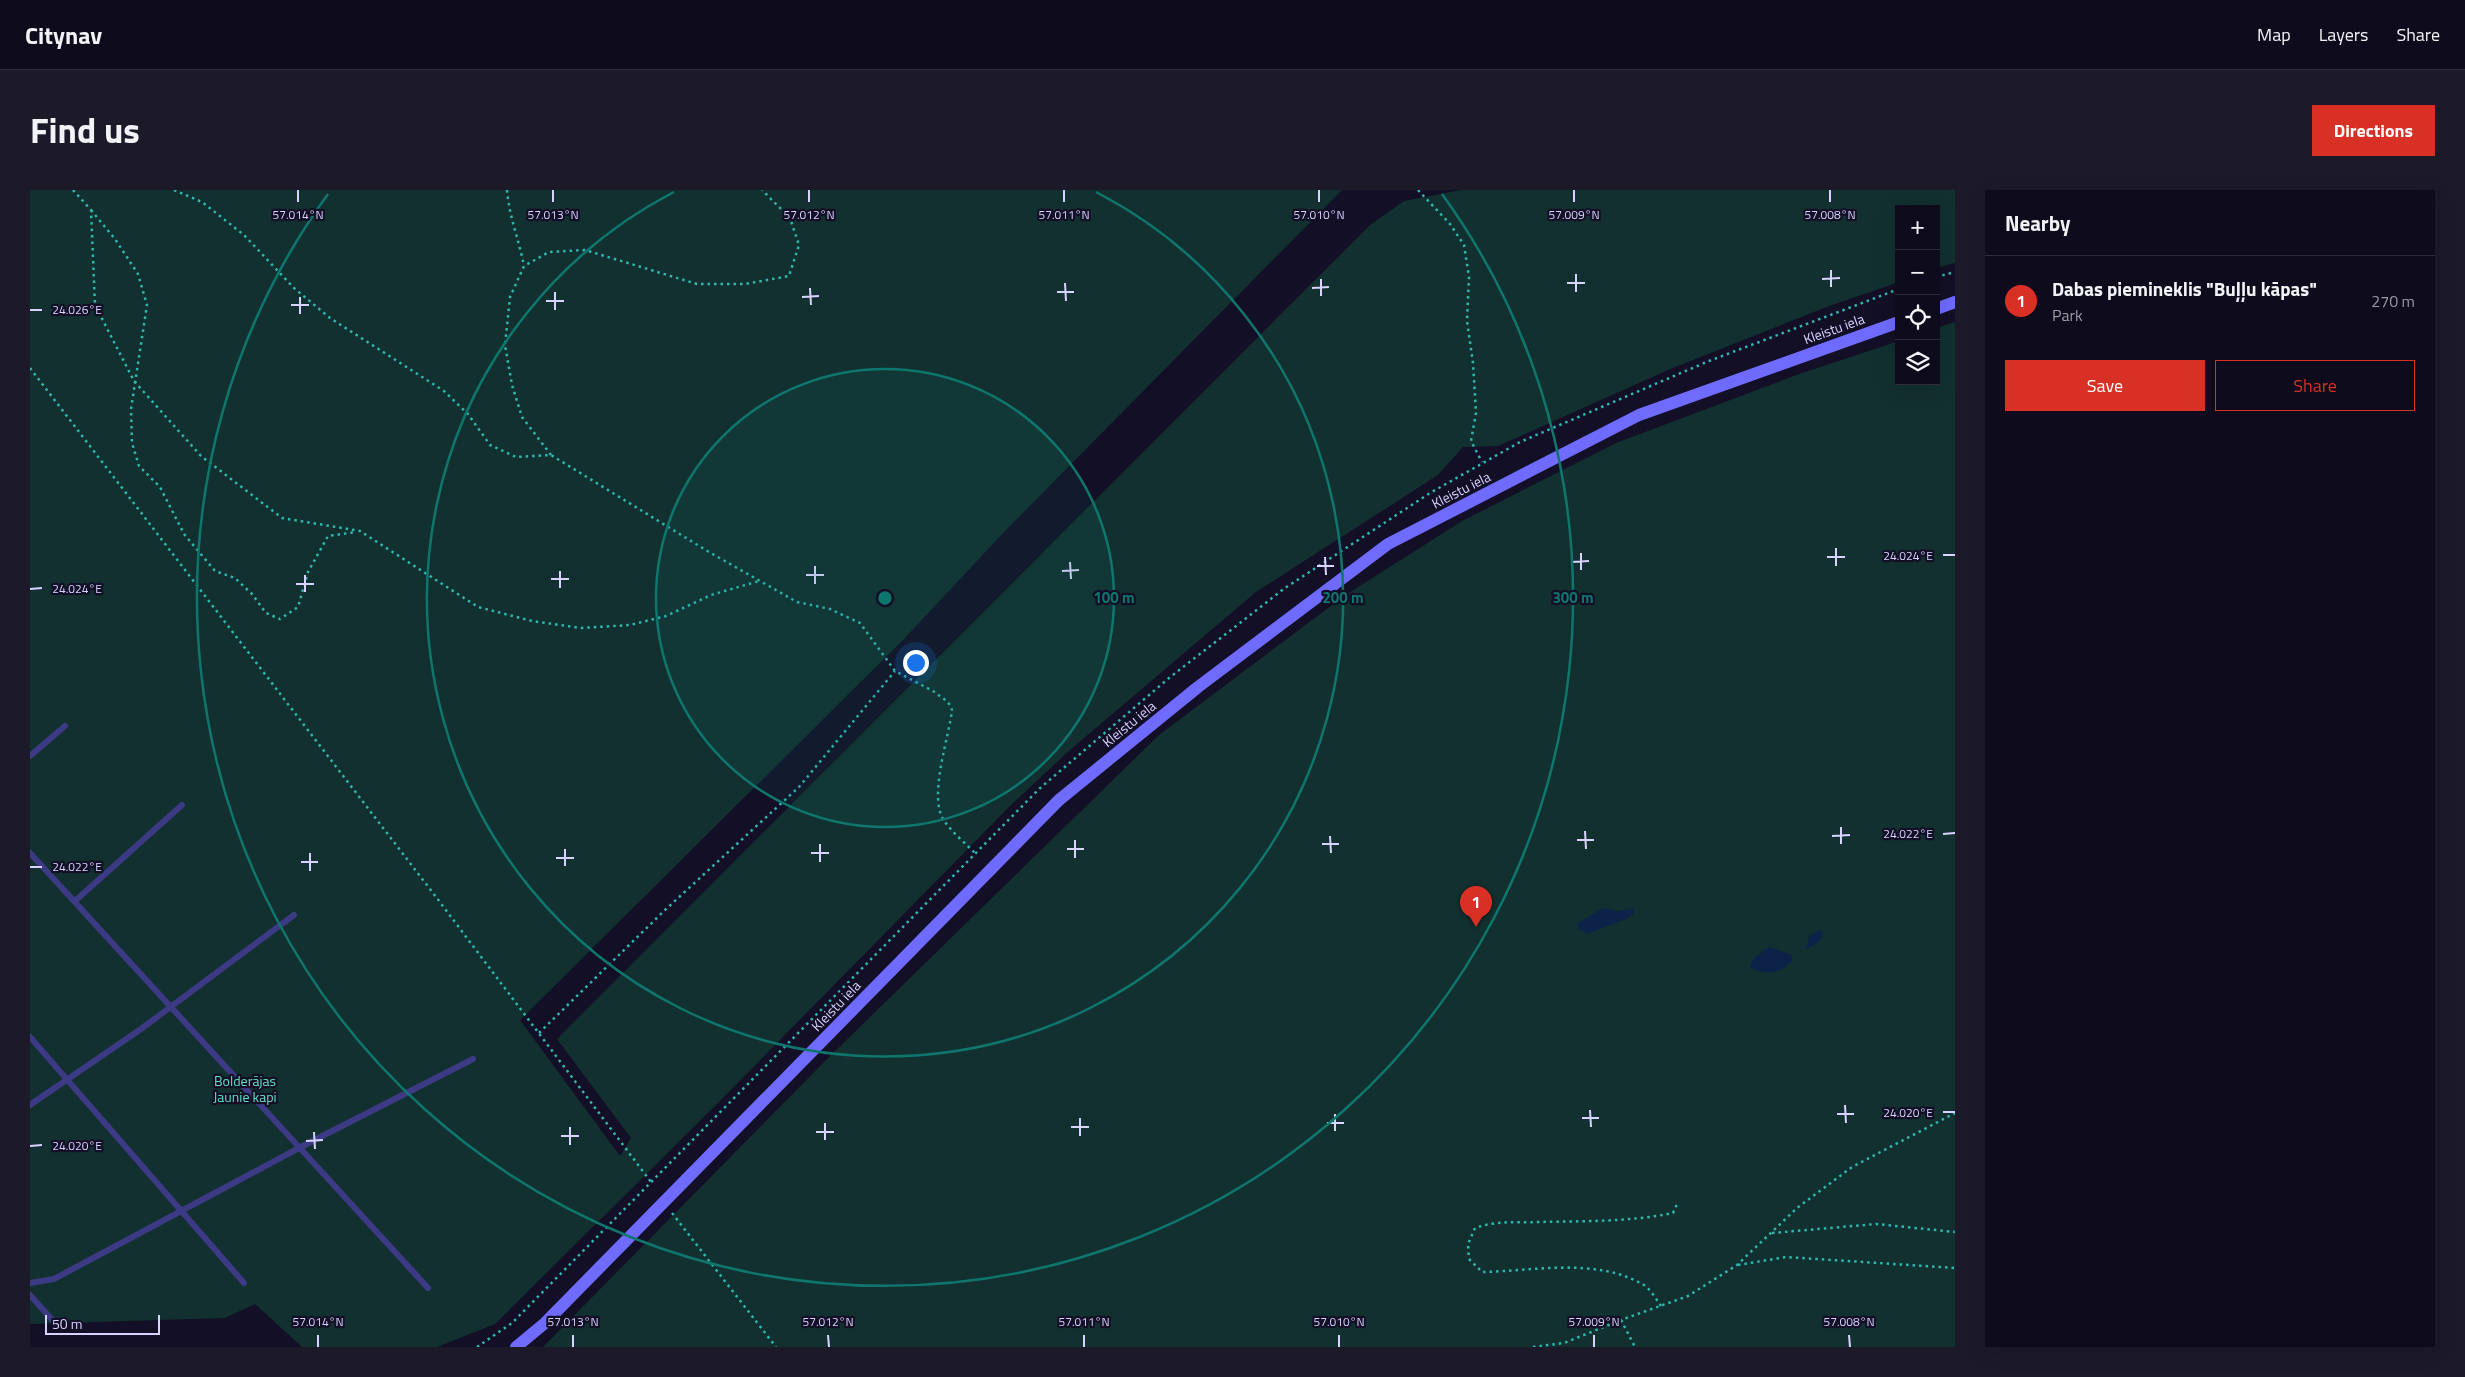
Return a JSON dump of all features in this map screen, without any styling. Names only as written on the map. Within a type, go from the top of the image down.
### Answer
[{"type":"main road","points":[[1940,308],[1955,302]]},
{"type":"main road","name":"Kleistu iela","points":[[516,1347],[545,1323],[1059,800],[1198,687],[1388,544],[1639,415],[1895,323]]},
{"type":"lane","points":[[30,756],[65,726]]},
{"type":"lane","points":[[75,902],[182,805]]},
{"type":"lane","points":[[30,853],[428,1288]]},
{"type":"lane","points":[[30,1105],[141,1029],[294,915]]},
{"type":"lane","points":[[30,1037],[244,1283]]},
{"type":"lane","points":[[30,1283],[54,1279],[299,1148],[474,1059]]},
{"type":"lane","points":[[30,1294],[55,1323]]},
{"type":"path","points":[[73,190],[114,239],[138,274],[147,305],[131,409],[132,443],[140,466],[160,487],[184,534],[215,571],[235,578],[252,594],[266,612],[280,619],[298,607],[308,572],[328,536],[360,531]]},
{"type":"path","points":[[174,190],[202,202],[244,235],[294,288],[330,318],[444,391],[468,414],[490,445],[516,457],[551,455]]},
{"type":"path","points":[[507,190],[509,214],[519,239],[524,266],[510,297],[505,345],[512,385],[522,417],[551,455],[797,602],[830,609],[860,623],[895,671],[933,691],[948,702],[952,710],[940,775],[938,801],[943,820],[974,853]]},
{"type":"path","points":[[524,266],[550,252],[586,250],[697,284],[745,284],[789,276],[799,246],[790,218],[762,190]]},
{"type":"path","points":[[1418,190],[1450,224],[1464,245],[1469,277],[1466,321],[1473,363],[1476,413],[1471,441],[1482,462]]},
{"type":"path","points":[[91,210],[94,305],[134,381],[200,456],[282,518],[360,531],[478,607],[532,621],[581,628],[630,625],[666,616],[711,595],[759,581]]},
{"type":"path","points":[[1940,277],[1955,272]]},
{"type":"path","points":[[477,1347],[512,1323],[974,853],[1052,777],[1228,630],[1285,588],[1373,529],[1482,462],[1520,442],[1709,361],[1895,291]]},
{"type":"path","points":[[30,368],[651,1182]]},
{"type":"path","points":[[539,1033],[665,910],[799,787],[895,671]]},
{"type":"path","points":[[1533,1347],[1564,1343],[1688,1296],[1737,1265],[1797,1208],[1852,1168],[1955,1113]]},
{"type":"path","points":[[664,1202],[776,1347]]},
{"type":"path","points":[[1661,1306],[1646,1286],[1617,1273],[1582,1268],[1482,1272],[1469,1259],[1468,1244],[1475,1228],[1494,1222],[1528,1223],[1648,1218],[1673,1212],[1678,1202]]},
{"type":"path","points":[[1771,1233],[1876,1224],[1955,1232]]},
{"type":"path","points":[[1737,1265],[1786,1257],[1955,1268]]},
{"type":"path","points":[[1621,1320],[1634,1347]]},
{"type":"green space","name":"Bolderājas Jaunie kapi","points":[[30,190],[1342,190],[1005,531],[902,641],[520,1020],[620,1156],[631,1138],[557,1039],[1370,225],[1404,201],[1461,190],[1955,190],[1955,263],[1940,267],[1940,205],[1895,205],[1895,283],[1824,308],[1668,370],[1498,446],[1463,447],[1438,475],[1256,592],[1070,750],[1012,804],[718,1103],[495,1324],[437,1347],[302,1347],[255,1304],[225,1318],[30,1324]]},
{"type":"green space","points":[[1955,322],[1955,1347],[543,1347],[827,1059],[1159,735],[1344,596],[1462,521],[1616,443],[1799,374],[1895,342],[1895,385],[1940,385],[1940,327]]},
{"type":"water","points":[[1603,908],[1617,911],[1634,908],[1634,913],[1626,919],[1587,934],[1578,928],[1578,923]]},
{"type":"water","points":[[1820,930],[1823,933],[1820,941],[1806,950],[1809,936]]},
{"type":"water","points":[[1769,947],[1792,955],[1792,961],[1778,971],[1772,972],[1761,972],[1750,967],[1753,959]]},
{"type":"place","name":"Dabas piemineklis \"Buļļu kāpas\"","points":[[1476,927]]}]
